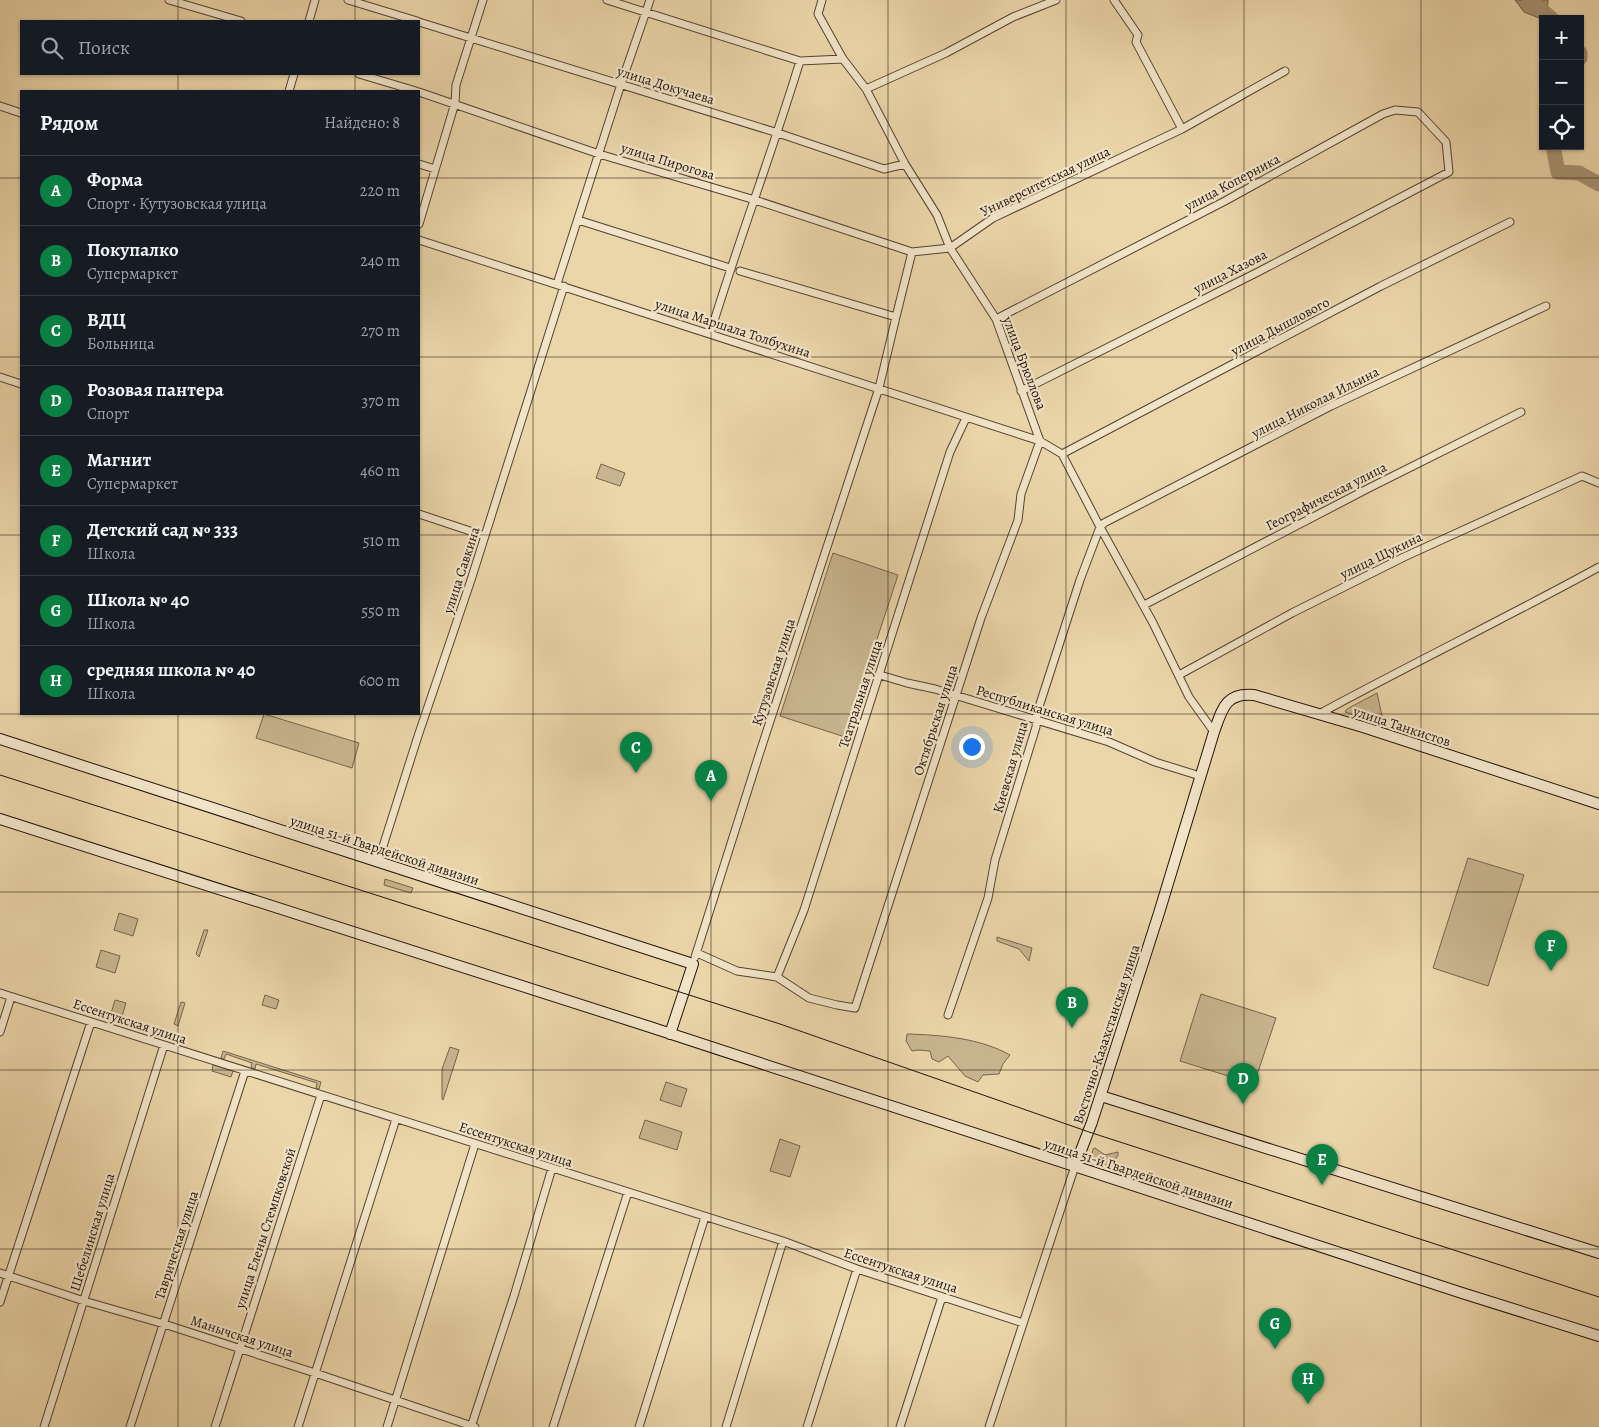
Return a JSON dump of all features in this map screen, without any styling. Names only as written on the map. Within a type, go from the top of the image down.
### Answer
[{"type":"main road","name":"улица Танкистов","points":[[1214,732],[1224,706],[1230,700],[1246,694],[1254,695],[1363,727],[1599,804]]},
{"type":"main road","name":"Восточно-Казахстанская улица","points":[[1075,1166],[1101,1096],[1214,732]]},
{"type":"main road","name":"улица 51-й Гвардейской дивизии","points":[[0,738],[693,964]]},
{"type":"main road","name":"улица 51-й Гвардейской дивизии","points":[[0,819],[670,1034],[1599,1336]]},
{"type":"main road","points":[[670,1034],[693,964]]},
{"type":"main road","points":[[1101,1096],[1599,1253]]},
{"type":"street","points":[[169,0],[238,20]]},
{"type":"street","points":[[309,20],[315,0]]},
{"type":"street","name":"улица Докучаева","points":[[348,0],[412,20]]},
{"type":"street","points":[[420,221],[455,103],[456,86],[483,0]]},
{"type":"street","points":[[607,0],[800,61],[844,59]]},
{"type":"street","name":"улица Савкина","points":[[378,862],[485,536],[561,285],[578,220],[650,0]]},
{"type":"street","name":"улица Брюллова","points":[[822,0],[818,14],[844,59],[866,89],[905,164],[937,215],[950,248],[996,319],[1040,440]]},
{"type":"street","points":[[866,89],[946,53],[1013,17],[1056,0]]},
{"type":"street","points":[[1114,0],[1138,35],[1136,42],[1182,129]]},
{"type":"street","name":"улица Докучаева","points":[[420,23],[778,133],[884,169],[905,164]]},
{"type":"street","points":[[710,334],[730,268],[778,133],[800,61]]},
{"type":"street","name":"Университетская улица","points":[[912,252],[950,248],[993,218],[1182,129],[1285,71]]},
{"type":"street","points":[[289,90],[294,75]]},
{"type":"street","name":"улица Пирогова","points":[[362,75],[411,90]]},
{"type":"street","name":"улица Пирогова","points":[[420,93],[455,103],[599,154],[755,200],[912,252]]},
{"type":"street","points":[[0,106],[20,112]]},
{"type":"street","name":"улица Коперника","points":[[996,319],[1225,201],[1383,114],[1395,110],[1418,112],[1446,142],[1449,172]]},
{"type":"street","points":[[420,164],[435,169]]},
{"type":"street","name":"улица Хазова","points":[[1022,391],[1258,272],[1449,172]]},
{"type":"street","points":[[578,220],[730,268]]},
{"type":"street","name":"улица Дышлового","points":[[1062,454],[1381,286],[1510,222]]},
{"type":"street","name":"улица Маршала Толбухина","points":[[420,240],[879,388],[966,418],[1040,440]]},
{"type":"street","points":[[740,271],[896,317],[912,252]]},
{"type":"street","name":"улица Николая Ильина","points":[[1100,526],[1331,406],[1546,306]]},
{"type":"street","name":"Кутузовская улица","points":[[693,964],[879,388],[896,317]]},
{"type":"street","points":[[0,377],[20,384]]},
{"type":"street","name":"Географическая улица","points":[[1144,605],[1369,488],[1521,412]]},
{"type":"street","name":"Театральная улица","points":[[777,977],[804,910],[950,452],[966,418]]},
{"type":"street","points":[[1040,440],[1062,454],[1144,605],[1189,697],[1214,732]]},
{"type":"street","name":"Октябрьская улица","points":[[777,977],[809,998],[855,1008],[981,618],[1018,520],[1021,494],[1040,440]]},
{"type":"street","name":"улица Щукина","points":[[1179,675],[1292,613],[1404,557],[1582,476],[1599,482]]},
{"type":"street","points":[[420,514],[485,536]]},
{"type":"street","name":"Киевская улица","points":[[948,1015],[988,898],[994,860],[1037,720],[1037,713],[1100,526]]},
{"type":"street","points":[[1318,714],[1396,672],[1533,604],[1599,568]]},
{"type":"street","name":"Республиканская улица","points":[[880,675],[957,696],[1108,742],[1155,762],[1200,776]]},
{"type":"street","points":[[697,953],[737,971],[777,977]]},
{"type":"street","name":"Ессентукская улица","points":[[0,993],[783,1241],[857,1269],[1023,1324]]},
{"type":"street","points":[[0,1032],[11,997]]},
{"type":"street","points":[[0,1302],[91,1022]]},
{"type":"street","name":"Шебелинская улица","points":[[44,1427],[164,1045]]},
{"type":"street","name":"Таврическая улица","points":[[130,1427],[245,1070]]},
{"type":"street","name":"улица Елены Стемпковской","points":[[215,1427],[321,1095]]},
{"type":"street","points":[[298,1427],[396,1118]]},
{"type":"street","points":[[387,1427],[475,1144]]},
{"type":"street","name":"Восточно-Казахстанская улица","points":[[989,1427],[1075,1166]]},
{"type":"street","points":[[473,1427],[552,1168]]},
{"type":"street","points":[[553,1427],[628,1192]]},
{"type":"street","points":[[639,1427],[705,1217]]},
{"type":"street","points":[[726,1427],[783,1241]]},
{"type":"street","points":[[808,1427],[857,1269]]},
{"type":"street","name":"Манычская улица","points":[[0,1273],[84,1301],[240,1348],[473,1427]]},
{"type":"street","points":[[900,1427],[942,1297]]},
{"type":"shaded area","points":[[1515,0],[1548,0],[1547,14],[1539,15],[1539,18],[1524,12]]},
{"type":"shaded area","points":[[601,464],[625,473],[620,486],[596,478]]},
{"type":"shaded area","points":[[833,553],[898,575],[845,737],[780,716]]},
{"type":"shaded area","points":[[1377,693],[1384,725],[1345,712],[1347,709]]},
{"type":"shaded area","points":[[264,715],[267,715],[359,743],[352,768],[256,738]]},
{"type":"shaded area","points":[[1468,858],[1524,875],[1488,986],[1433,968]]},
{"type":"shaded area","points":[[385,879],[413,888],[411,893],[384,885]]},
{"type":"shaded area","points":[[119,913],[138,919],[133,936],[114,930]]},
{"type":"shaded area","points":[[204,930],[208,930],[199,957],[196,954]]},
{"type":"shaded area","points":[[997,937],[1032,948],[1029,961],[1019,949],[997,941]]},
{"type":"shaded area","points":[[101,950],[120,956],[115,973],[96,967]]},
{"type":"shaded area","points":[[1201,994],[1276,1018],[1254,1084],[1180,1061]]},
{"type":"shaded area","points":[[265,995],[279,1000],[276,1009],[262,1005]]},
{"type":"shaded area","points":[[115,1000],[126,1003],[120,1023],[109,1020]]},
{"type":"shaded area","points":[[181,1002],[185,1003],[178,1026],[174,1024]]},
{"type":"shaded area","points":[[907,1034],[960,1038],[998,1049],[1010,1055],[1003,1064],[999,1074],[983,1075],[978,1082],[965,1076],[948,1056],[939,1062],[932,1059],[930,1051],[912,1051],[906,1041]]},
{"type":"shaded area","points":[[450,1047],[459,1050],[443,1100],[442,1069]]},
{"type":"shaded area","points":[[223,1051],[321,1082],[319,1089],[316,1088],[317,1083],[256,1064],[255,1069],[251,1067],[252,1063],[226,1054],[224,1059],[221,1058]]},
{"type":"shaded area","points":[[213,1065],[233,1071],[231,1077],[212,1071]]},
{"type":"shaded area","points":[[666,1082],[687,1089],[681,1107],[660,1100]]},
{"type":"shaded area","points":[[645,1120],[682,1132],[677,1150],[639,1138]]},
{"type":"shaded area","points":[[780,1139],[800,1146],[790,1177],[770,1171]]},
{"type":"shaded area","points":[[1095,1148],[1105,1155],[1118,1152],[1111,1167],[1091,1160],[1093,1149]]},
{"type":"waterway","points":[[1530,0],[1547,15]]},
{"type":"waterway","points":[[1554,150],[1558,172],[1579,173],[1599,184]]},
{"type":"tram line","points":[[0,775],[780,1024],[1089,1132],[1599,1297]]},
{"type":"place","name":"ВДЦ","points":[[636,773]]},
{"type":"place","name":"Форма","points":[[711,801]]},
{"type":"place","name":"Детский сад № 333","points":[[1551,971]]},
{"type":"place","name":"Покупалко","points":[[1072,1028]]},
{"type":"place","name":"Розовая пантера","points":[[1243,1104]]},
{"type":"place","name":"Магнит","points":[[1322,1185]]},
{"type":"place","name":"Школа № 40","points":[[1275,1349]]},
{"type":"place","name":"средняя школа № 40","points":[[1308,1404]]}]
